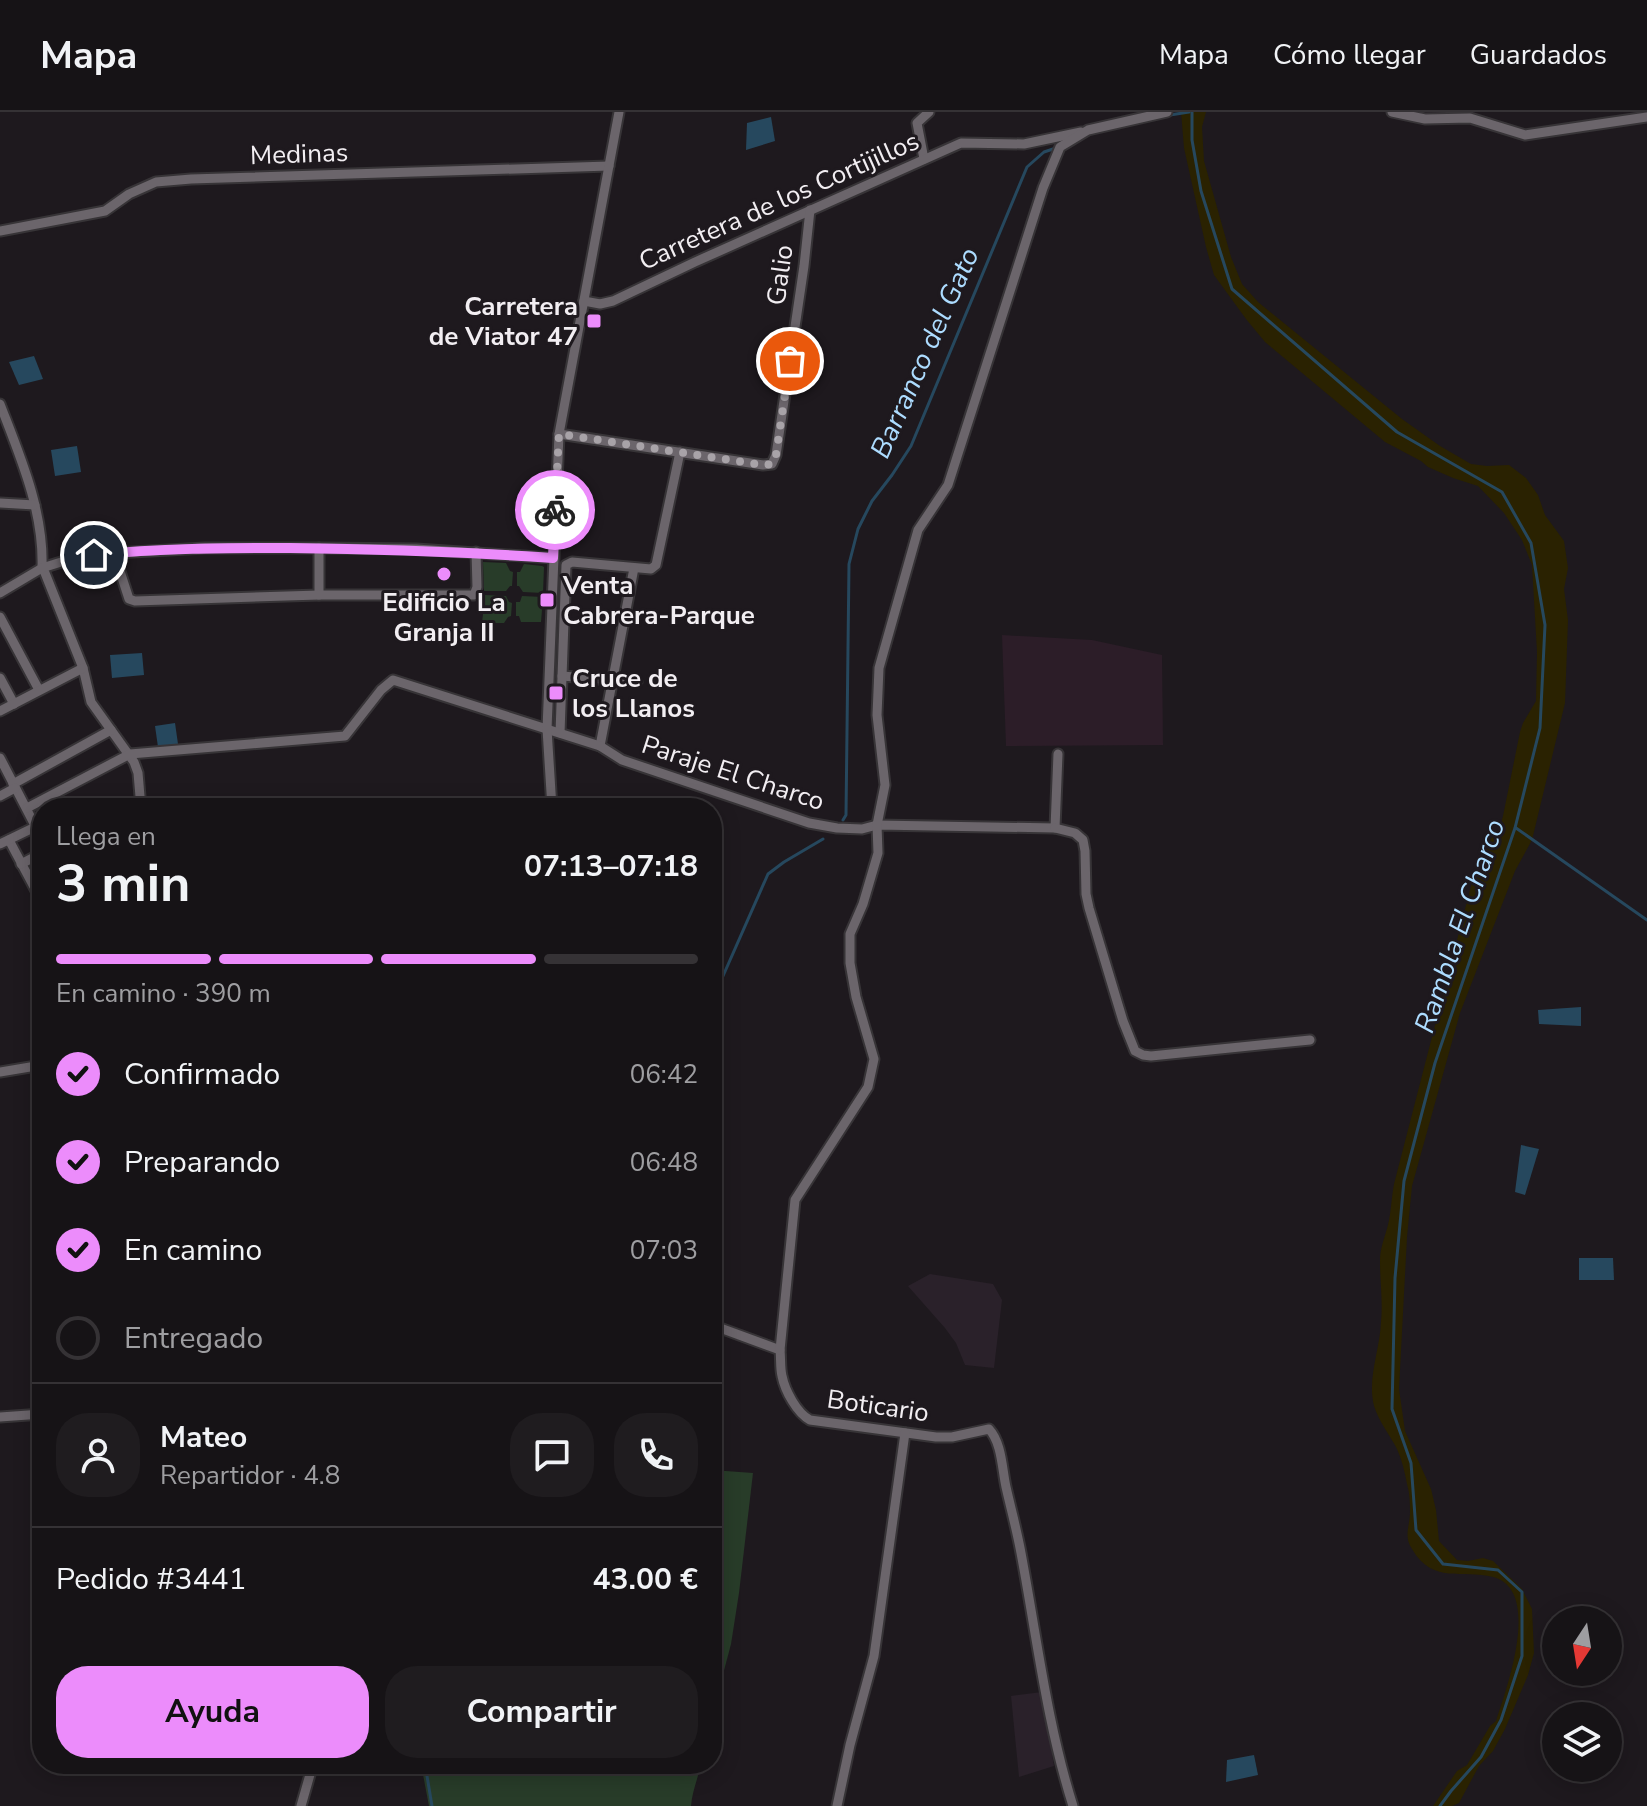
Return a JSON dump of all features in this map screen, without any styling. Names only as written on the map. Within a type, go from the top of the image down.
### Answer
[{"type":"street","points":[[551,798],[547,729],[559,434],[619,112]]},
{"type":"street","points":[[924,159],[917,123],[929,112]]},
{"type":"street","name":"Carretera de los Cortijillos","points":[[584,301],[600,304],[613,301],[961,143],[1024,144],[1167,112]]},
{"type":"street","points":[[1392,112],[1425,119],[1471,115],[1525,135],[1647,117]]},
{"type":"street","points":[[722,1329],[780,1350],[795,1200],[868,1087],[874,1059],[856,997],[850,963],[850,934],[863,904],[878,853],[877,825],[885,785],[877,715],[879,668],[918,530],[948,485],[1043,188],[1060,147],[1088,130]]},
{"type":"street","name":"Medinas","points":[[0,231],[105,211],[129,194],[156,182],[609,166]]},
{"type":"street","name":"Galio","points":[[559,434],[772,464],[776,455],[810,210]]},
{"type":"street","points":[[0,404],[35,505],[42,568],[83,668],[91,702],[130,754],[138,773],[140,798]]},
{"type":"street","points":[[560,733],[566,565],[572,562],[651,569],[656,565],[680,452]]},
{"type":"street","points":[[0,503],[35,505]]},
{"type":"street","points":[[0,593],[42,568],[74,558],[114,553],[205,548],[416,549],[553,558]]},
{"type":"street","points":[[319,548],[319,595]]},
{"type":"street","points":[[114,553],[129,599],[135,601],[319,595],[474,595],[477,587],[476,552]]},
{"type":"street","points":[[600,746],[634,568]]},
{"type":"street","points":[[0,617],[39,690]]},
{"type":"street","points":[[0,711],[83,668]]},
{"type":"street","points":[[562,676],[637,682]]},
{"type":"street","points":[[0,678],[14,704]]},
{"type":"street","name":"Paraje El Charco","points":[[130,754],[345,736],[381,690],[393,680],[600,746],[622,760],[817,825],[862,829],[877,825],[1055,828]]},
{"type":"street","points":[[0,796],[111,730]]},
{"type":"street","points":[[46,798],[130,754]]},
{"type":"street","points":[[1058,754],[1055,828],[1075,833],[1083,840],[1089,908],[1135,1051],[1151,1056],[1310,1040]]},
{"type":"street","points":[[0,758],[32,820]]},
{"type":"street","points":[[27,808],[32,805]]},
{"type":"street","points":[[32,828],[4,842],[32,884]]},
{"type":"street","points":[[21,864],[32,858]]},
{"type":"street","points":[[0,1072],[32,1067]]},
{"type":"street","name":"Boticario","points":[[780,1350],[781,1374],[785,1384],[804,1417],[810,1420],[952,1437],[989,1429],[993,1433],[998,1443],[1021,1550],[1060,1766],[1073,1806]]},
{"type":"street","points":[[0,1417],[32,1415]]},
{"type":"street","points":[[837,1806],[874,1656],[905,1433]]},
{"type":"street","points":[[301,1806],[310,1774]]},
{"type":"shaded area","points":[[1002,635],[1092,640],[1162,655],[1163,745],[1006,746]]},
{"type":"shaded area","points":[[930,1274],[993,1284],[1002,1300],[994,1368],[965,1365],[956,1343],[908,1286]]},
{"type":"shaded area","points":[[1042,1692],[1054,1766],[1019,1777],[1011,1696]]},
{"type":"green space","points":[[483,562],[506,563],[513,572],[512,586],[506,591],[484,591]]},
{"type":"green space","points":[[524,564],[544,567],[543,593],[523,592],[517,586],[517,572]]},
{"type":"green space","points":[[485,595],[506,596],[512,603],[511,616],[504,623],[482,623]]},
{"type":"green space","points":[[522,596],[543,597],[541,622],[521,622],[516,616],[516,602],[520,602]]},
{"type":"green space","points":[[722,1471],[753,1473],[731,1644],[722,1678]]},
{"type":"green space","points":[[423,1774],[698,1774],[691,1806],[429,1806]]},
{"type":"sand","points":[[1181,112],[1206,112],[1202,127],[1204,161],[1231,257],[1242,284],[1258,302],[1402,419],[1440,446],[1471,464],[1509,465],[1526,478],[1538,495],[1545,515],[1564,541],[1568,568],[1564,589],[1568,620],[1565,703],[1532,840],[1515,871],[1460,1013],[1412,1186],[1407,1237],[1399,1389],[1405,1431],[1431,1489],[1439,1541],[1457,1560],[1483,1558],[1493,1561],[1522,1589],[1532,1609],[1534,1653],[1528,1675],[1493,1751],[1479,1766],[1459,1803],[1452,1806],[1433,1806],[1457,1771],[1467,1765],[1496,1721],[1513,1665],[1519,1620],[1516,1601],[1508,1586],[1493,1577],[1439,1572],[1420,1560],[1410,1545],[1410,1499],[1404,1471],[1397,1449],[1376,1412],[1372,1396],[1382,1314],[1380,1257],[1394,1184],[1472,882],[1490,840],[1500,827],[1520,732],[1536,701],[1537,652],[1532,565],[1522,540],[1504,513],[1478,486],[1428,467],[1385,442],[1265,342],[1246,319],[1214,275],[1184,148]]},
{"type":"water","points":[[771,117],[775,141],[746,150],[747,123]]},
{"type":"water","points":[[34,356],[43,379],[19,385],[9,362]]},
{"type":"water","points":[[77,446],[81,472],[55,476],[51,450]]},
{"type":"water","points":[[142,653],[144,675],[112,678],[110,655]]},
{"type":"water","points":[[175,723],[178,744],[158,747],[155,726]]},
{"type":"water","points":[[1581,1007],[1581,1026],[1539,1024],[1538,1010]]},
{"type":"water","points":[[1521,1145],[1539,1149],[1525,1195],[1515,1192]]},
{"type":"water","points":[[1579,1258],[1613,1258],[1614,1280],[1579,1280]]},
{"type":"water","points":[[1254,1755],[1258,1775],[1226,1782],[1227,1760]]},
{"type":"waterway","name":"Barranco del Gato","points":[[1170,115],[1189,112]]},
{"type":"waterway","name":"Rambla El Charco","points":[[1192,112],[1192,140],[1201,191],[1232,289],[1397,432],[1502,492],[1531,543],[1545,625],[1540,728],[1515,828],[1435,1063],[1404,1181],[1395,1278],[1392,1409],[1411,1463],[1416,1530],[1443,1564],[1498,1570],[1522,1592],[1522,1656],[1501,1720],[1481,1757],[1440,1806]]},
{"type":"waterway","name":"Barranco del Gato","points":[[843,820],[846,815],[849,564],[858,529],[872,501],[911,446],[1027,167],[1044,152],[1056,148]]},
{"type":"waterway","points":[[1516,828],[1647,920]]},
{"type":"waterway","name":"Barranco del Gato","points":[[722,978],[768,874],[823,839]]},
{"type":"waterway","name":"Barranco del Gato","points":[[427,1774],[432,1806]]},
{"type":"way so far","points":[[555,510],[559,434],[772,464],[790,361]]},
{"type":"place","name":"Carretera de Viator 47","points":[[594,321]]},
{"type":"place","name":"Edificio La Granja II","points":[[444,574]]},
{"type":"place","name":"Venta Cabrera-Parque","points":[[547,600]]},
{"type":"place","name":"Cruce de los Llanos","points":[[556,693]]},
{"type":"route","points":[[94,555],[205,548],[416,549],[553,558],[555,510]]}]
